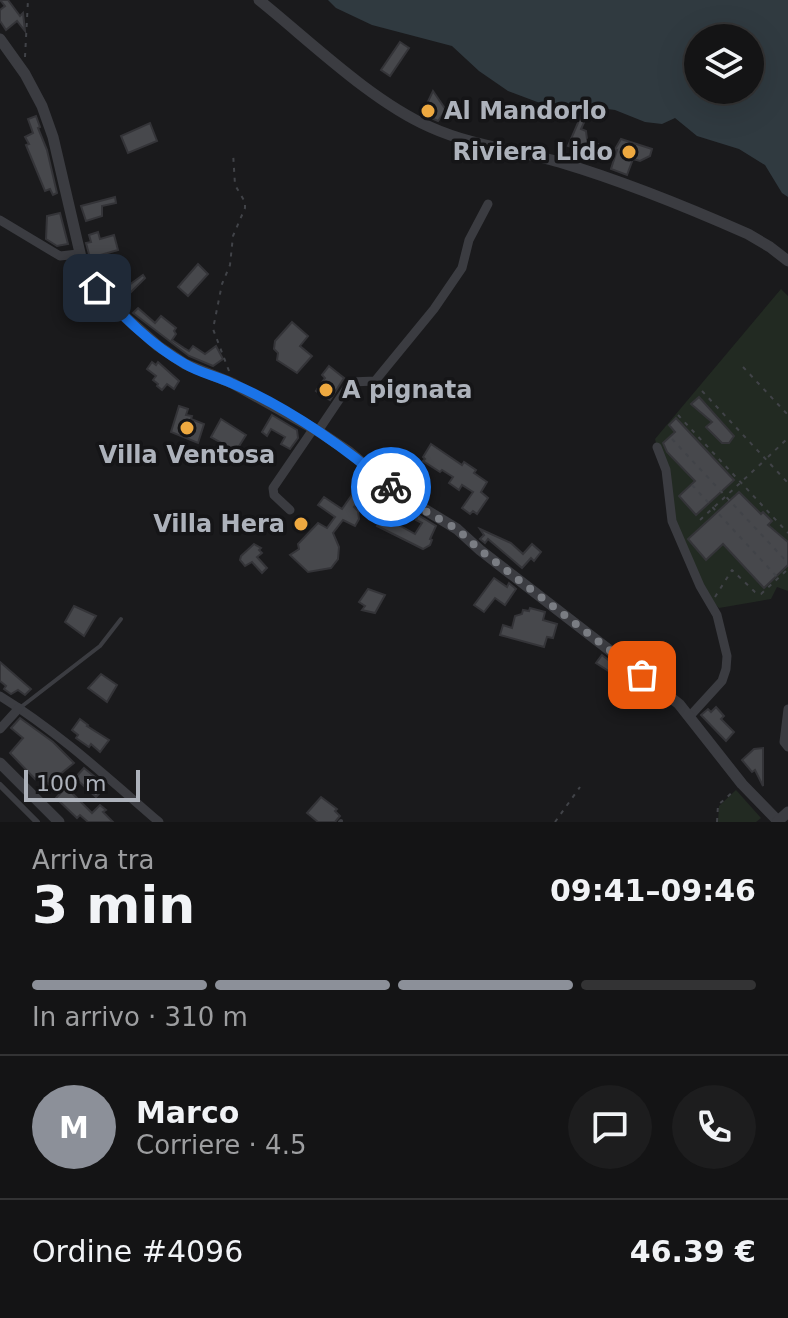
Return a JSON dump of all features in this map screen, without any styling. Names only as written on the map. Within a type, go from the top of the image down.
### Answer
[{"type":"street","points":[[259,0],[389,104],[429,127],[484,146],[558,162],[596,175],[748,234],[788,261]]},
{"type":"street","points":[[0,39],[25,74],[42,106],[62,167],[78,254],[84,270],[97,288],[142,332],[185,364],[232,383],[316,430],[348,451],[398,493],[457,529],[690,716],[742,784],[778,822],[788,812]]},
{"type":"street","points":[[290,510],[274,495],[273,488],[351,382],[375,381],[434,309],[462,268],[469,240],[488,204]]},
{"type":"street","points":[[0,220],[60,256],[78,254]]},
{"type":"street","points":[[657,447],[666,470],[672,521],[694,574],[717,615],[727,656],[722,681],[690,716]]},
{"type":"street","points":[[0,696],[100,771],[159,822]]},
{"type":"street","points":[[0,729],[19,708]]},
{"type":"street","points":[[788,709],[784,742],[788,747]]},
{"type":"street","points":[[0,763],[59,822]]},
{"type":"street","points":[[0,785],[37,822]]},
{"type":"lane","points":[[19,708],[100,646],[121,619]]},
{"type":"path","points":[[25,74],[28,0]]},
{"type":"path","points":[[232,383],[226,358],[213,329],[222,284],[230,265],[233,236],[245,208],[235,185],[233,152]]},
{"type":"path","points":[[743,367],[788,415]]},
{"type":"path","points":[[702,391],[788,483]]},
{"type":"path","points":[[678,415],[788,533]]},
{"type":"path","points":[[700,520],[788,438]]},
{"type":"path","points":[[672,439],[788,563]]},
{"type":"path","points":[[692,485],[778,578]]},
{"type":"path","points":[[710,603],[732,570],[761,594],[788,569]]},
{"type":"path","points":[[717,822],[718,805],[742,784]]},
{"type":"path","points":[[555,822],[580,787]]},
{"type":"shaded area","points":[[328,0],[788,0],[788,197],[782,193],[765,165],[739,149],[697,136],[675,118],[662,124],[645,122],[615,110],[593,107],[556,109],[508,91],[479,71],[452,46],[372,25],[336,8]]},
{"type":"shaded area","points":[[781,289],[788,296],[788,591],[777,587],[771,599],[719,608],[708,597],[678,533],[655,439]]},
{"type":"shaded area","points":[[736,790],[761,818],[756,822],[718,822],[719,806]]},
{"type":"building","points":[[0,0],[8,0],[20,16],[23,13],[25,31],[17,21],[6,30],[0,21],[0,10],[5,6]]},
{"type":"building","points":[[400,42],[409,48],[390,76],[381,70]]},
{"type":"building","points":[[433,91],[446,110],[438,121],[422,114]]},
{"type":"building","points":[[583,111],[588,114],[581,129],[586,131],[587,139],[604,147],[607,154],[599,157],[568,146]]},
{"type":"building","points":[[36,116],[57,193],[53,195],[50,189],[45,191],[26,145],[29,144],[25,137],[33,133],[28,119]]},
{"type":"building","points":[[150,123],[157,141],[128,153],[121,136]]},
{"type":"building","points":[[621,139],[652,149],[650,156],[640,161],[633,159],[627,175],[611,169],[617,150],[614,151]]},
{"type":"building","points":[[115,197],[116,203],[102,206],[102,216],[86,221],[81,206]]},
{"type":"building","points":[[60,213],[68,244],[57,246],[46,239],[47,216]]},
{"type":"building","points":[[98,232],[100,239],[114,235],[118,250],[90,258],[86,243],[91,242],[89,235]]},
{"type":"building","points":[[198,264],[208,274],[188,296],[178,287]]},
{"type":"building","points":[[115,269],[119,275],[115,277],[125,288],[143,275],[145,278],[123,300],[102,278]]},
{"type":"building","points":[[138,308],[155,323],[161,316],[176,328],[172,340],[189,351],[193,346],[205,354],[216,346],[223,359],[213,366],[189,356],[133,313]]},
{"type":"building","points":[[292,322],[308,336],[300,346],[312,356],[297,373],[277,360],[278,353],[274,349],[275,341]]},
{"type":"building","points":[[152,362],[156,365],[158,362],[179,381],[174,389],[167,384],[162,390],[157,386],[153,380],[156,376],[147,369]]},
{"type":"building","points":[[329,366],[344,378],[330,400],[316,391]]},
{"type":"building","points":[[699,397],[734,436],[729,443],[722,443],[706,427],[712,422],[691,404]]},
{"type":"building","name":"Villa Ventosa","points":[[179,406],[188,409],[186,415],[192,416],[191,419],[204,424],[198,443],[171,432]]},
{"type":"building","points":[[272,415],[297,430],[298,438],[290,449],[281,444],[285,437],[271,429],[267,436],[262,432]]},
{"type":"building","points":[[676,418],[734,480],[696,515],[679,496],[695,481],[667,452],[663,443],[675,432],[669,425]]},
{"type":"building","points":[[221,419],[246,435],[236,451],[211,437]]},
{"type":"building","points":[[431,444],[462,465],[464,462],[476,470],[474,473],[487,482],[481,492],[488,498],[477,514],[473,511],[470,514],[462,508],[473,492],[462,485],[459,490],[449,483],[453,477],[423,461]]},
{"type":"building","points":[[361,482],[368,487],[363,493],[366,499],[360,499],[354,507],[359,519],[355,526],[343,520],[333,533],[339,547],[338,559],[331,568],[308,572],[290,555],[299,549],[298,544],[318,523],[327,528],[335,517],[318,505],[324,497],[342,509]]},
{"type":"building","points":[[739,492],[772,521],[768,525],[788,542],[788,565],[764,588],[723,544],[706,560],[688,539]]},
{"type":"building","points":[[386,502],[408,510],[410,517],[388,519],[415,534],[422,523],[416,520],[418,515],[436,526],[430,545],[423,549],[377,526]]},
{"type":"building","points":[[480,529],[511,543],[523,554],[532,544],[541,552],[522,568],[488,539],[485,543],[480,539],[484,535]]},
{"type":"building","points":[[254,544],[261,548],[262,553],[257,557],[267,568],[262,573],[252,562],[245,566],[240,560]]},
{"type":"building","points":[[494,578],[516,589],[505,605],[495,598],[484,612],[474,605]]},
{"type":"building","points":[[368,589],[385,595],[375,613],[362,610],[365,606],[359,602]]},
{"type":"building","points":[[74,606],[96,616],[84,636],[65,622]]},
{"type":"building","points":[[530,608],[545,612],[543,620],[557,624],[553,638],[547,637],[544,647],[500,635],[503,625],[512,628],[515,616]]},
{"type":"building","points":[[602,655],[644,688],[635,688],[596,663]]},
{"type":"building","points":[[0,662],[31,689],[25,695],[18,690],[11,694],[4,689],[6,686],[0,681]]},
{"type":"building","points":[[101,674],[117,685],[107,702],[88,688]]},
{"type":"building","points":[[716,707],[724,716],[721,719],[734,732],[726,741],[701,715]]},
{"type":"building","points":[[20,718],[53,742],[74,763],[50,785],[39,777],[36,780],[10,753],[23,738],[11,728]]},
{"type":"building","points":[[80,719],[109,740],[100,752],[76,738],[78,735],[72,730]]},
{"type":"building","points":[[763,748],[763,786],[755,770],[752,772],[742,760],[754,749]]},
{"type":"building","points":[[84,768],[106,786],[96,797],[75,778]]},
{"type":"building","points":[[66,787],[92,813],[100,805],[113,822],[88,822],[80,815],[77,818],[56,798]]},
{"type":"building","points":[[321,797],[337,809],[335,811],[340,816],[335,822],[318,822],[307,813]]},
{"type":"way so far","points":[[391,487],[457,529],[642,675]]},
{"type":"place","name":"Al Mandorlo","points":[[428,111]]},
{"type":"place","name":"Riviera Lido","points":[[629,152]]},
{"type":"place","name":"A pignata","points":[[326,390]]},
{"type":"place","name":"Villa Ventosa","points":[[187,428]]},
{"type":"place","name":"Villa Hera","points":[[301,524]]},
{"type":"route","points":[[97,288],[158,346],[185,364],[232,383],[318,431],[391,487]]}]
